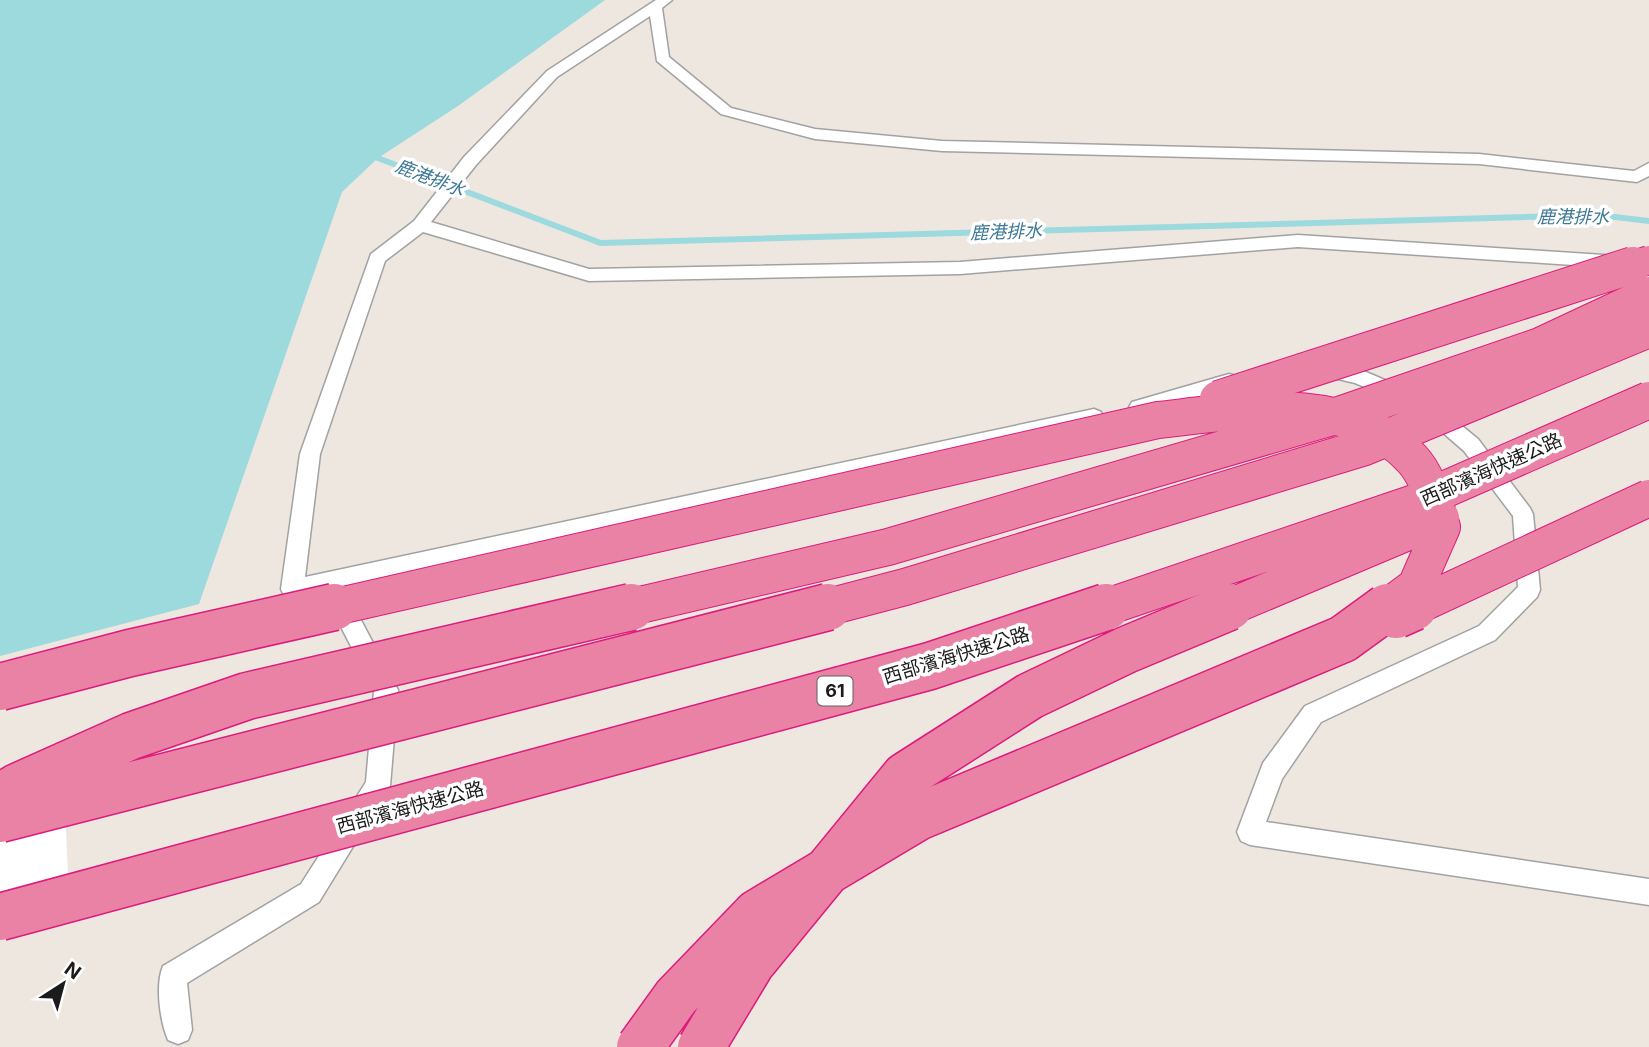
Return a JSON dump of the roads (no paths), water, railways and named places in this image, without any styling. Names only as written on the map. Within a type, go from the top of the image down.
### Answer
[{"type":"highway","points":[[0,687],[130,653],[1158,420],[1317,366],[1649,262]]},
{"type":"highway","points":[[0,798],[131,736],[247,696],[888,547],[1339,415],[1540,346],[1649,295]]},
{"type":"highway","points":[[0,819],[905,587],[1365,447],[1649,329]]},
{"type":"highway","name":"西部濱海快速公路","points":[[0,918],[930,666],[1414,503],[1649,400]]},
{"type":"highway","points":[[1158,420],[1264,409],[1346,417],[1381,433],[1412,458],[1428,488],[1442,527],[1416,586],[1343,639]]},
{"type":"highway","points":[[701,1047],[751,964],[905,776],[1030,696],[1126,650],[1649,428]]},
{"type":"highway","points":[[640,1047],[676,997],[757,913],[918,817],[1343,639],[1649,498]]},
{"type":"lane","points":[[660,3],[662,58],[726,111],[815,134],[942,146],[1479,159],[1637,177],[1649,167]]},
{"type":"lane","points":[[292,589],[310,454],[377,258],[419,225],[460,173],[552,74],[660,3]]},
{"type":"lane","points":[[419,225],[589,275],[960,268],[1298,241],[1649,262]]},
{"type":"lane","points":[[292,589],[1162,402],[1292,361],[1359,377],[1422,404],[1471,444],[1523,514],[1529,590],[1487,632],[1313,714],[1272,772],[1250,832],[1649,892]]},
{"type":"lane","points":[[178,1030],[173,976],[310,892],[378,786],[386,690],[346,614],[292,589]]},
{"type":"water","points":[[0,0],[605,0],[458,106],[378,158],[342,192],[199,604],[0,656]]},
{"type":"waterway","name":"鹿港排水","points":[[378,158],[600,243],[1598,215],[1649,221]]}]
